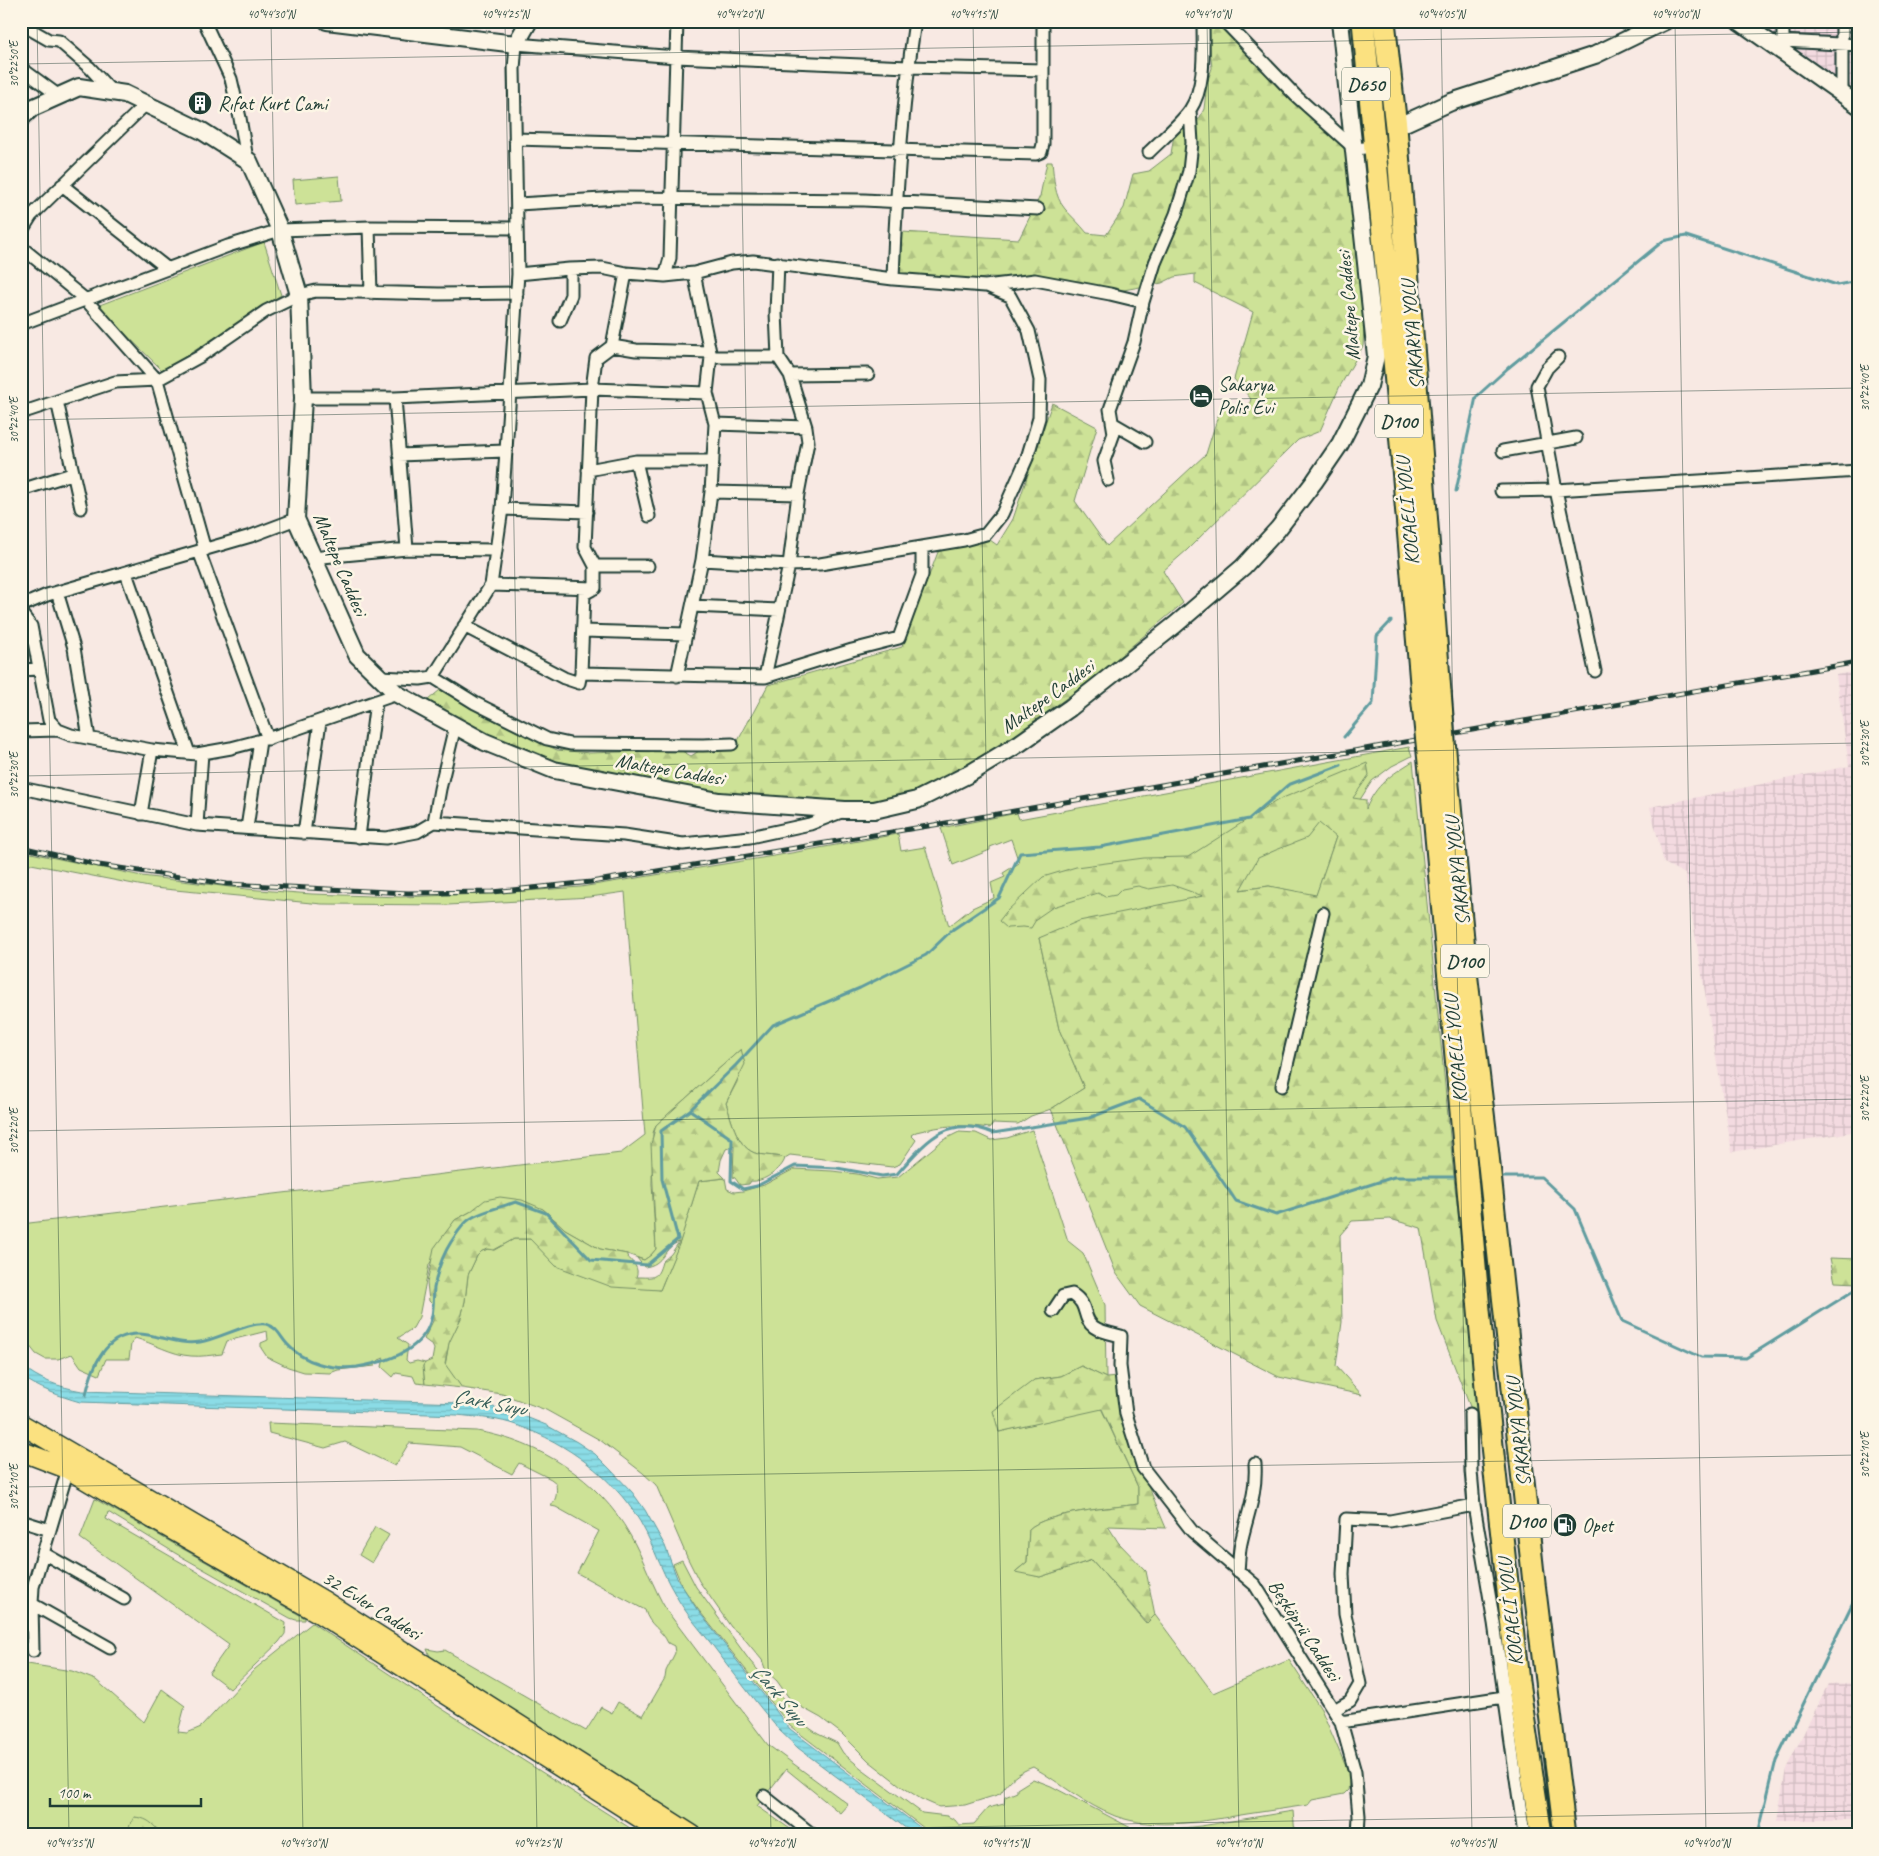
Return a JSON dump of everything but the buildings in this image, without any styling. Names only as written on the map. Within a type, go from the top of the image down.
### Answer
[{"type":"highway","name":"D650","points":[[1358,21],[1365,148]]},
{"type":"highway","name":"D100","points":[[1363,21],[1365,148]]},
{"type":"highway","name":"D100","points":[[1384,21],[1389,69]]},
{"type":"highway","name":"D650","points":[[1389,69],[1393,21]]},
{"type":"highway","name":"SAKARYA YOLU","points":[[1389,69],[1396,127],[1431,694]]},
{"type":"highway","name":"KOCAELİ YOLU","points":[[1365,148],[1389,298],[1431,694]]},
{"type":"highway","name":"D100","points":[[1431,694],[1439,778]]},
{"type":"highway","name":"KOCAELİ YOLU","points":[[1439,778],[1469,1209],[1532,1833]]},
{"type":"highway","name":"SAKARYA YOLU","points":[[1439,778],[1467,980],[1487,1146],[1536,1598],[1565,1835]]},
{"type":"main road","name":"32 Evler Caddesi","points":[[21,1424],[324,1601],[692,1835]]},
{"type":"main road","name":"32 Evler Caddesi","points":[[21,1450],[68,1469],[317,1612],[667,1835]]},
{"type":"street","points":[[204,21],[231,79],[247,159]]},
{"type":"street","points":[[327,21],[516,44],[676,56],[908,67],[1043,70]]},
{"type":"street","points":[[433,677],[492,585],[495,550],[502,509],[518,274],[514,69],[516,44],[529,21]]},
{"type":"street","points":[[665,276],[670,258],[677,21]]},
{"type":"street","points":[[893,279],[900,150],[914,21]]},
{"type":"street","points":[[515,139],[1036,154],[1041,152],[1043,144],[1043,21]]},
{"type":"street","points":[[1149,152],[1190,110],[1200,84],[1204,65],[1203,21]]},
{"type":"street","points":[[1224,21],[1296,96],[1365,148]]},
{"type":"street","name":"Maltepe Caddesi","points":[[21,118],[32,108],[79,87],[125,94],[202,130],[250,161],[280,230],[300,295],[304,398],[296,519],[357,655],[397,694],[485,742],[554,770],[719,801],[845,810],[874,810],[918,800],[969,774],[1020,743],[1070,708],[1175,625],[1242,567],[1284,521],[1340,444],[1362,402],[1374,371],[1376,356],[1365,148],[1340,21]]},
{"type":"street","points":[[1396,127],[1451,102],[1595,55],[1665,21]]},
{"type":"street","points":[[1739,21],[1784,46],[1858,105]]},
{"type":"street","points":[[1783,21],[1784,46]]},
{"type":"street","points":[[1842,21],[1842,94]]},
{"type":"street","points":[[21,24],[49,40],[59,41],[90,68],[112,92]]},
{"type":"street","points":[[1784,46],[1858,45]]},
{"type":"street","points":[[21,68],[59,96]]},
{"type":"street","points":[[21,232],[31,216],[146,104]]},
{"type":"street","points":[[1108,480],[1104,460],[1114,433],[1110,409],[1134,342],[1154,263],[1176,214],[1189,170],[1192,143],[1190,110]]},
{"type":"street","points":[[62,185],[168,269]]},
{"type":"street","points":[[518,204],[588,199],[896,201],[1038,209]]},
{"type":"street","points":[[21,324],[228,246],[280,230],[368,227],[517,228]]},
{"type":"street","points":[[368,227],[371,293]]},
{"type":"street","points":[[21,247],[86,300],[157,380],[202,550],[264,740],[247,828]]},
{"type":"street","points":[[518,274],[602,268],[626,273],[665,276],[694,273],[732,263],[754,261],[893,279],[985,286],[1035,280],[1143,302]]},
{"type":"street","points":[[765,677],[789,565],[798,494],[808,442],[806,427],[790,376],[778,357],[776,313],[778,263]]},
{"type":"street","points":[[560,321],[571,295],[571,269]]},
{"type":"street","points":[[595,588],[595,566],[585,547],[592,389],[596,358],[612,346],[626,273]]},
{"type":"street","points":[[677,676],[702,560],[711,492],[715,424],[707,393],[711,355],[694,273]]},
{"type":"street","points":[[702,560],[789,565],[820,564],[964,540],[986,534],[1002,514],[1027,458],[1039,418],[1040,380],[1029,331],[1010,296],[985,286]]},
{"type":"street","points":[[21,413],[115,382],[157,380],[199,357],[266,311],[300,295],[316,291],[439,294],[517,293]]},
{"type":"street","points":[[612,346],[636,350],[711,355],[778,357]]},
{"type":"street","points":[[1558,357],[1547,368],[1537,386],[1556,490],[1594,670]]},
{"type":"street","points":[[790,376],[868,374]]},
{"type":"street","points":[[304,398],[395,398],[592,389],[707,393]]},
{"type":"street","points":[[395,398],[407,549]]},
{"type":"street","points":[[57,401],[81,508]]},
{"type":"street","points":[[715,424],[806,427]]},
{"type":"street","points":[[1114,424],[1145,442]]},
{"type":"street","points":[[1503,451],[1576,438]]},
{"type":"street","points":[[400,455],[505,451]]},
{"type":"street","points":[[588,470],[636,461],[713,461]]},
{"type":"street","points":[[636,461],[649,516]]},
{"type":"street","points":[[1501,491],[1556,490],[1858,471]]},
{"type":"street","points":[[21,490],[72,474]]},
{"type":"street","points":[[711,492],[798,494]]},
{"type":"street","points":[[502,509],[587,512]]},
{"type":"street","points":[[21,606],[57,592],[251,536],[296,519]]},
{"type":"street","points":[[581,673],[765,677],[898,638],[922,575],[922,547]]},
{"type":"street","points":[[312,558],[407,549],[495,550]]},
{"type":"street","points":[[595,566],[648,566]]},
{"type":"street","points":[[126,572],[189,753]]},
{"type":"street","points":[[492,585],[595,588]]},
{"type":"street","points":[[464,626],[564,678],[579,683],[584,594],[595,588]]},
{"type":"street","points":[[57,592],[74,648],[89,738]]},
{"type":"street","points":[[692,606],[779,610]]},
{"type":"street","points":[[21,613],[31,626],[49,720],[58,730]]},
{"type":"street","points":[[583,631],[686,634]]},
{"type":"street","points":[[21,670],[38,669]]},
{"type":"street","points":[[380,677],[420,679],[433,677],[475,703],[547,739],[570,744],[732,744]]},
{"type":"street","points":[[21,731],[58,730],[71,735],[152,750],[202,753],[264,740],[397,694]]},
{"type":"street","points":[[359,837],[376,701]]},
{"type":"street","points":[[304,834],[320,722]]},
{"type":"street","points":[[434,822],[455,726]]},
{"type":"street","points":[[141,814],[152,750]]},
{"type":"street","points":[[197,825],[202,753]]},
{"type":"street","points":[[21,788],[197,825],[304,834],[386,838],[417,832],[434,822],[624,835],[683,844],[750,837],[776,832],[810,824],[845,810]]},
{"type":"street","points":[[1282,1086],[1323,913]]},
{"type":"street","name":"Beşköprü Caddesi","points":[[1053,1311],[1063,1296],[1072,1294],[1081,1300],[1089,1323],[1095,1329],[1121,1336],[1120,1366],[1126,1414],[1143,1468],[1192,1531],[1255,1585],[1334,1710],[1341,1722],[1354,1772],[1359,1816],[1358,1835]]},
{"type":"street","points":[[1470,1414],[1471,1471],[1474,1505],[1504,1697],[1532,1833]]},
{"type":"street","points":[[1238,1571],[1241,1543],[1252,1506],[1256,1474],[1255,1464]]},
{"type":"street","points":[[33,1651],[33,1587],[68,1469]]},
{"type":"street","points":[[1334,1710],[1350,1701],[1360,1684],[1344,1614],[1343,1574],[1346,1519],[1390,1520],[1474,1505]]},
{"type":"street","points":[[21,1522],[50,1530]]},
{"type":"street","points":[[43,1552],[124,1599]]},
{"type":"street","points":[[32,1604],[110,1648]]},
{"type":"street","points":[[1341,1722],[1504,1697]]},
{"type":"street","points":[[764,1796],[813,1835]]},
{"type":"shaded area","points":[[1754,21],[1858,21],[1858,94]]},
{"type":"shaded area","points":[[1858,671],[1858,1131],[1732,1152],[1685,874],[1664,863],[1650,807],[1849,766],[1836,675]]},
{"type":"shaded area","points":[[1858,1683],[1858,1820],[1777,1820],[1786,1769],[1828,1684]]},
{"type":"green space","points":[[1210,21],[1216,21],[1222,26],[1349,153],[1365,301],[1363,346],[1339,388],[1320,431],[1298,440],[1187,550],[1163,571],[1183,603],[1096,676],[963,773],[892,801],[846,807],[773,803],[553,765],[461,722],[428,700],[440,690],[481,714],[557,750],[590,753],[680,750],[691,756],[704,748],[733,750],[768,685],[902,647],[938,552],[968,541],[990,540],[997,545],[1013,519],[1052,403],[1097,427],[1075,501],[1107,546],[1206,454],[1221,406],[1246,415],[1251,399],[1234,379],[1253,312],[1195,283],[1195,274],[1174,277],[1162,283],[1118,291],[1021,278],[990,277],[969,281],[900,273],[902,232],[1019,239],[1040,196],[1047,162],[1052,162],[1054,180],[1061,204],[1087,233],[1106,235],[1124,208],[1133,174],[1149,171],[1171,154],[1175,128],[1182,129],[1199,119],[1204,109],[1207,83],[1212,68],[1209,40],[1205,36],[1205,24]]},
{"type":"green space","points":[[339,176],[341,201],[295,205],[293,180]]},
{"type":"green space","points":[[264,242],[281,295],[163,371],[97,306]]},
{"type":"green space","points":[[1409,747],[1412,756],[1392,766],[1372,781],[1336,837],[1316,896],[1269,886],[1223,892],[1152,907],[1039,938],[1059,1029],[1084,1088],[1051,1109],[1031,1116],[1018,1124],[993,1123],[990,1128],[953,1126],[916,1132],[911,1135],[916,1140],[900,1164],[892,1167],[790,1155],[785,1158],[758,1154],[751,1151],[740,1140],[733,1126],[726,1103],[737,1082],[741,1049],[656,1125],[653,1133],[652,1184],[656,1249],[644,1260],[627,1254],[600,1249],[565,1229],[543,1209],[470,1212],[455,1220],[429,1265],[419,1317],[413,1328],[398,1338],[408,1345],[406,1360],[409,1363],[417,1361],[425,1363],[423,1366],[425,1384],[416,1383],[413,1376],[396,1373],[393,1377],[382,1367],[384,1358],[379,1360],[375,1366],[338,1370],[330,1373],[304,1372],[288,1367],[267,1357],[261,1348],[261,1343],[268,1340],[267,1331],[227,1341],[222,1354],[203,1356],[184,1355],[135,1338],[131,1344],[129,1359],[106,1359],[99,1375],[81,1367],[72,1354],[58,1359],[45,1359],[36,1354],[21,1335],[21,1224],[621,1153],[645,1135],[625,892],[590,897],[448,905],[322,904],[154,888],[21,862],[21,851],[142,876],[246,889],[312,894],[401,897],[581,887],[898,834],[901,851],[925,847],[949,926],[972,908],[994,898],[991,883],[1005,877],[1003,873],[1019,863],[1011,839],[953,865],[941,828],[1017,813],[1019,819]]},
{"type":"green space","points":[[1413,761],[1455,1187],[1486,1436],[1481,1435],[1437,1321],[1421,1228],[1390,1219],[1352,1221],[1340,1235],[1342,1322],[1336,1366],[1362,1395],[1279,1377],[1140,1306],[1116,1273],[1051,1109],[1084,1088],[1059,1029],[1039,938],[1079,921],[1203,896],[1172,885],[1149,889],[1138,886],[1122,889],[1116,895],[1105,897],[1098,893],[1053,907],[1037,918],[1031,928],[1007,928],[999,921],[1043,877],[1076,867],[1144,858],[1188,857],[1278,800],[1367,763],[1369,775],[1353,798],[1366,800],[1366,809],[1379,787]],"holes":[[[1319,823],[1336,837],[1316,895],[1269,886],[1240,890],[1258,858],[1307,838]]]},
{"type":"green space","points":[[741,1049],[745,1064],[726,1103],[736,1133],[745,1146],[758,1154],[785,1158],[780,1167],[766,1178],[740,1185],[733,1177],[734,1146],[726,1149],[721,1160],[719,1172],[725,1178],[699,1181],[680,1242],[660,1290],[612,1287],[556,1266],[530,1239],[514,1239],[494,1250],[482,1251],[477,1256],[468,1275],[461,1318],[449,1343],[445,1364],[462,1388],[425,1384],[423,1366],[432,1360],[434,1349],[424,1339],[433,1321],[432,1304],[429,1301],[427,1283],[434,1248],[455,1220],[470,1212],[485,1200],[500,1197],[522,1200],[543,1209],[565,1229],[600,1249],[627,1254],[636,1268],[636,1277],[656,1275],[662,1262],[671,1254],[679,1242],[674,1244],[660,1260],[651,1266],[644,1267],[637,1258],[644,1260],[656,1249],[651,1144],[656,1125]]},
{"type":"green space","points":[[1032,1130],[1068,1241],[1083,1253],[1105,1305],[1106,1378],[1081,1366],[1061,1376],[1034,1380],[999,1432],[1101,1408],[1138,1487],[1138,1504],[1065,1515],[1038,1523],[1029,1529],[1027,1562],[1016,1571],[1040,1577],[1092,1560],[1146,1623],[1155,1615],[1213,1693],[1289,1660],[1321,1709],[1350,1776],[1348,1790],[1344,1794],[1312,1800],[1308,1805],[1214,1819],[1181,1823],[1147,1823],[1131,1821],[1104,1811],[1033,1767],[1014,1778],[1000,1794],[965,1805],[939,1807],[921,1799],[869,1761],[842,1734],[821,1718],[792,1702],[777,1681],[766,1671],[762,1660],[742,1636],[731,1627],[699,1581],[656,1485],[643,1473],[600,1440],[546,1410],[502,1394],[462,1388],[445,1366],[449,1342],[461,1318],[468,1275],[477,1256],[482,1251],[494,1250],[514,1239],[531,1239],[556,1266],[660,1290],[680,1241],[699,1181],[725,1178],[727,1189],[734,1192],[764,1185],[794,1169],[857,1174],[877,1179],[898,1177],[943,1140],[959,1132],[976,1133],[991,1140],[1007,1138]]},
{"type":"green space","points":[[1830,1258],[1858,1259],[1858,1283],[1835,1282]]},
{"type":"green space","points":[[1081,1366],[1106,1378],[1118,1377],[1144,1476],[1166,1528],[1108,1526],[1118,1542],[1146,1571],[1155,1615],[1147,1623],[1092,1560],[1040,1577],[1015,1572],[1027,1562],[1029,1529],[1038,1523],[1065,1515],[1138,1504],[1138,1487],[1102,1409],[999,1432],[993,1411],[1034,1380],[1061,1376]]},
{"type":"green space","points":[[268,1423],[477,1431],[523,1444],[565,1466],[584,1480],[617,1515],[635,1544],[667,1611],[768,1745],[848,1804],[840,1813],[786,1769],[757,1806],[799,1835],[704,1835],[431,1659],[427,1649],[445,1650],[586,1731],[601,1707],[612,1713],[618,1702],[643,1716],[665,1678],[666,1671],[675,1653],[674,1646],[668,1643],[652,1624],[645,1610],[577,1573],[599,1531],[551,1506],[555,1498],[556,1483],[551,1479],[519,1463],[512,1474],[460,1447],[409,1443],[395,1466],[345,1442],[325,1448],[269,1433]]},
{"type":"green space","points":[[95,1499],[305,1618],[305,1620],[290,1618],[175,1553],[108,1512],[106,1519],[286,1623],[285,1634],[279,1642],[230,1689],[209,1673],[229,1645],[80,1538]]},
{"type":"green space","points":[[375,1527],[389,1535],[372,1563],[359,1555]]},
{"type":"green space","points":[[682,1560],[696,1587],[750,1661],[808,1727],[837,1743],[843,1753],[861,1768],[922,1813],[947,1816],[955,1820],[959,1825],[974,1824],[988,1808],[1004,1804],[1005,1797],[1017,1792],[1017,1789],[1033,1779],[1051,1786],[1133,1829],[1144,1832],[1201,1826],[1293,1811],[1295,1835],[933,1835],[790,1726],[697,1608],[682,1586],[673,1564]]},
{"type":"green space","points":[[312,1623],[436,1705],[641,1835],[157,1835],[157,1829],[135,1817],[125,1835],[21,1835],[21,1663],[72,1671],[96,1680],[144,1722],[162,1689],[185,1706],[178,1732],[187,1733],[201,1727],[255,1669]]},
{"type":"green space","points":[[134,1817],[150,1822],[157,1829],[157,1835],[125,1835]]},
{"type":"water","points":[[21,1365],[35,1375],[50,1382],[82,1391],[461,1403],[493,1407],[546,1425],[595,1454],[632,1492],[645,1510],[665,1546],[677,1578],[696,1608],[790,1729],[930,1835],[915,1835],[798,1748],[779,1730],[683,1608],[669,1584],[651,1543],[634,1512],[609,1482],[595,1469],[546,1437],[504,1421],[457,1415],[80,1402],[50,1392],[28,1381],[21,1376]]},
{"type":"waterway","points":[[1456,491],[1476,397],[1508,368],[1663,241],[1686,236],[1837,285],[1858,281]]},
{"type":"waterway","points":[[1344,737],[1373,703],[1377,636],[1391,621]]},
{"type":"waterway","points":[[86,1395],[93,1371],[105,1350],[122,1337],[134,1334],[193,1343],[208,1340],[252,1325],[266,1324],[276,1330],[294,1351],[319,1364],[348,1368],[369,1365],[393,1358],[414,1346],[428,1327],[433,1312],[434,1288],[440,1264],[448,1247],[462,1227],[467,1221],[480,1214],[516,1202],[546,1213],[591,1260],[647,1265],[678,1239],[662,1179],[661,1131],[690,1110],[773,1025],[860,988],[926,955],[952,930],[999,898],[1020,853],[1100,847],[1249,819],[1288,785],[1341,765]]},
{"type":"waterway","points":[[690,1110],[732,1139],[731,1181],[743,1189],[757,1186],[795,1166],[837,1168],[882,1176],[897,1174],[927,1142],[949,1129],[962,1127],[977,1128],[993,1133],[1089,1118],[1139,1099],[1185,1127],[1236,1201],[1276,1215],[1394,1177],[1460,1177]]},
{"type":"waterway","points":[[1499,1177],[1541,1177],[1575,1209],[1622,1321],[1701,1357],[1746,1358],[1858,1288]]},
{"type":"waterway","points":[[1758,1835],[1776,1760],[1858,1592]]},
{"type":"railway","points":[[21,847],[99,865],[227,884],[408,893],[492,892],[591,882],[946,823],[1858,662]]},
{"type":"place","name":"Rıfat Kurt Cami","points":[[200,103]]},
{"type":"place","name":"Sakarya Polis Evi","points":[[1201,396]]},
{"type":"place","name":"Opet","points":[[1565,1525]]},
{"type":"water label","name":"Çark Suyu","points":[[490,1402]]},
{"type":"water label","name":"Çark Suyu","points":[[780,1695]]}]
